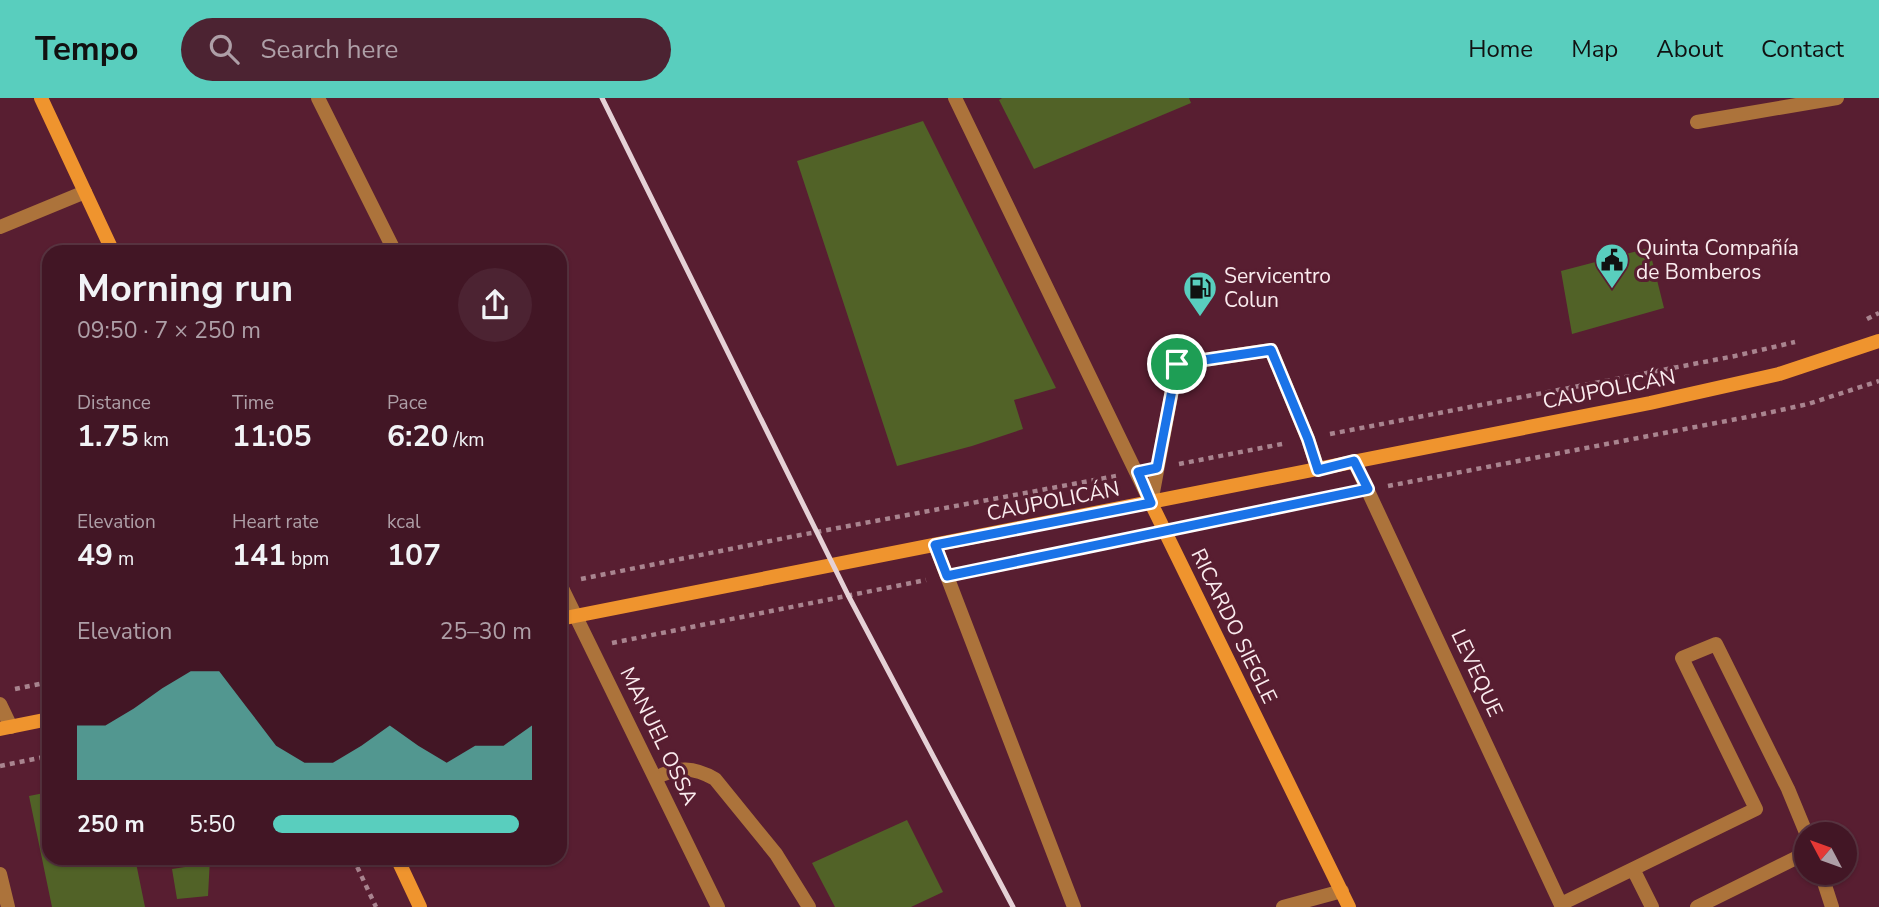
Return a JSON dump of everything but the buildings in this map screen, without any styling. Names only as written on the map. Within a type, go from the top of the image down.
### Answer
[{"type":"main road","points":[[41,98],[110,245]]},
{"type":"main road","name":"CAUPOLICÁN","points":[[567,617],[1650,403],[1779,374],[1832,359],[1879,341]]},
{"type":"main road","name":"RICARDO SIEGLE","points":[[1151,503],[1349,907]]},
{"type":"main road","points":[[6,728],[42,720]]},
{"type":"main road","points":[[400,865],[420,907]]},
{"type":"street","points":[[318,98],[392,245]]},
{"type":"street","name":"RICARDO SIEGLE","points":[[955,98],[1151,503]]},
{"type":"street","points":[[1697,122],[1838,98]]},
{"type":"street","points":[[0,227],[85,192]]},
{"type":"street","points":[[1151,503],[1177,364],[1271,350],[1318,470]]},
{"type":"street","name":"LEVEQUE","points":[[1354,461],[1562,905],[1755,809],[1682,658],[1716,645],[1788,789],[1802,822]]},
{"type":"street","points":[[935,545],[1074,907]]},
{"type":"street","name":"MANUEL OSSA","points":[[567,585],[592,647],[718,907]]},
{"type":"street","points":[[0,704],[6,728]]},
{"type":"street","points":[[656,778],[678,769],[702,772],[715,779],[776,854],[809,907]]},
{"type":"street","points":[[1697,907],[1794,859]]},
{"type":"street","points":[[1633,869],[1653,907]]},
{"type":"street","points":[[0,874],[8,907]]},
{"type":"street","points":[[1825,886],[1832,907]]},
{"type":"street","points":[[1283,907],[1342,891]]},
{"type":"path","points":[[1856,323],[1879,313]]},
{"type":"path","points":[[1157,468],[1735,356],[1802,340]]},
{"type":"path","points":[[592,647],[1368,489],[1763,414],[1808,404],[1879,381]]},
{"type":"path","points":[[567,582],[1138,472]]},
{"type":"path","points":[[12,690],[42,684]]},
{"type":"path","points":[[0,766],[42,757]]},
{"type":"path","points":[[356,865],[376,907]]},
{"type":"railway","points":[[602,98],[848,595],[1013,907]]},
{"type":"place","name":"Quinta Compañía de Bomberos","points":[[1612,290]]},
{"type":"place","name":"Servicentro Colun","points":[[1200,318]]},
{"type":"route","points":[[1271,350],[1318,470],[1354,461],[1368,489],[947,576],[935,545],[1151,503],[1138,472],[1157,468],[1177,364],[1271,350]]}]
